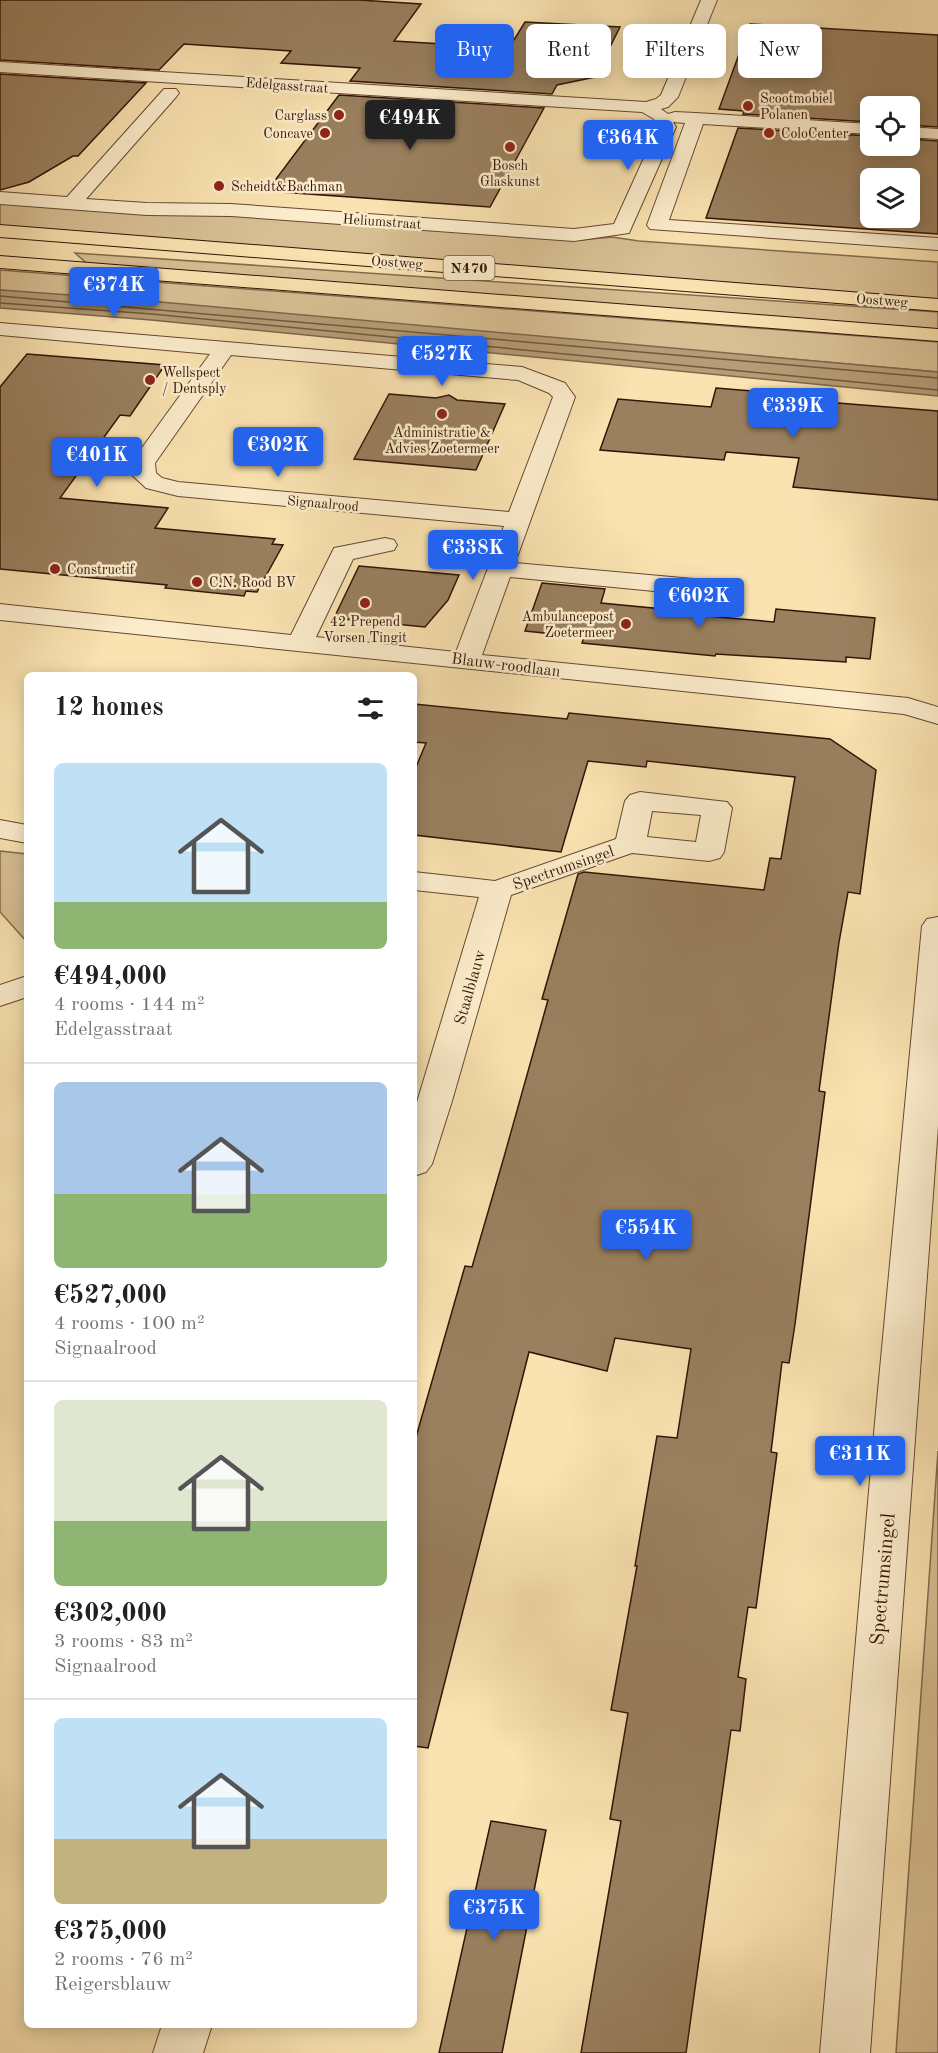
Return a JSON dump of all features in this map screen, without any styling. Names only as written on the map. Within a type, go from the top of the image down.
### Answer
[{"type":"main road","name":"Oostweg","points":[[0,231],[938,305]]},
{"type":"main road","name":"Oostweg","points":[[0,262],[938,335]]},
{"type":"street","points":[[654,112],[669,97],[709,0]]},
{"type":"street","name":"Edelgasstraat","points":[[0,67],[860,128]]},
{"type":"street","points":[[72,203],[170,93]]},
{"type":"street","name":"Heliumstraat","points":[[0,198],[147,208],[243,211],[574,236],[622,229],[667,127],[654,112]]},
{"type":"street","points":[[696,118],[657,225],[938,244]]},
{"type":"street","points":[[920,133],[938,134]]},
{"type":"street","points":[[2,331],[226,347],[522,374],[557,388],[564,397],[516,520],[501,569],[467,659]]},
{"type":"street","name":"Signaalrood","points":[[226,347],[143,463],[144,475],[154,483],[189,490],[516,520]]},
{"type":"street","points":[[301,642],[343,553],[385,545]]},
{"type":"street","points":[[501,569],[716,590]]},
{"type":"street","name":"Blauw-roodlaan","points":[[0,612],[908,706],[938,716]]},
{"type":"street","points":[[0,830],[24,834]]},
{"type":"street","name":"Spectrumsingel","points":[[496,890],[630,844]]},
{"type":"street","points":[[417,881],[496,890]]},
{"type":"street","name":"Staalblauw","points":[[417,1155],[441,1081],[496,890]]},
{"type":"street","name":"Spectrumsingel","points":[[845,2053],[895,1422],[938,926]]},
{"type":"street","points":[[178,2053],[186,2028]]},
{"type":"shaded area","points":[[0,203],[205,213],[580,240],[612,237],[639,241],[938,262],[938,299],[0,229]]},
{"type":"shaded area","points":[[75,253],[938,312],[938,329],[91,267]]},
{"type":"shaded area","points":[[0,270],[938,342],[938,372],[0,290]]},
{"type":"shaded area","points":[[0,851],[24,854],[24,939],[0,912]]},
{"type":"shaded area","points":[[938,1451],[938,2053],[896,2053]]},
{"type":"water","points":[[0,290],[127,299],[938,372],[938,396],[151,320],[0,308]]},
{"type":"building","points":[[0,0],[359,0],[421,4],[394,41],[435,43],[435,78],[514,78],[514,40],[525,22],[563,24],[526,24],[526,78],[590,78],[557,85],[552,94],[350,81],[360,68],[281,63],[291,51],[184,44],[159,70],[0,60]]},
{"type":"building","points":[[611,27],[620,27],[611,45]]},
{"type":"building","points":[[822,28],[938,35],[938,127],[920,126],[920,96],[860,96],[860,121],[743,114],[744,111],[719,109],[738,57],[738,78],[822,78]]},
{"type":"building","points":[[0,74],[146,83],[78,156],[73,156],[29,182],[0,190]]},
{"type":"building","points":[[339,95],[544,108],[490,207],[267,191]]},
{"type":"building","points":[[738,128],[860,135],[860,156],[920,156],[920,140],[938,141],[938,234],[706,218]]},
{"type":"building","points":[[27,354],[165,365],[130,416],[120,415],[60,498],[168,508],[155,528],[275,539],[272,544],[283,545],[257,592],[246,591],[244,596],[165,588],[167,585],[0,569],[0,387]]},
{"type":"building","points":[[716,388],[814,396],[813,401],[938,411],[938,500],[793,487],[799,458],[726,452],[724,460],[600,450],[618,399],[711,407]]},
{"type":"building","points":[[389,394],[436,398],[449,395],[457,400],[505,404],[476,470],[354,459]]},
{"type":"building","points":[[359,566],[459,575],[448,600],[425,627],[334,618]]},
{"type":"building","points":[[542,583],[605,589],[601,603],[663,609],[662,612],[774,622],[776,609],[875,618],[870,659],[846,657],[846,662],[716,654],[715,656],[582,643],[584,637],[525,631]]},
{"type":"building","points":[[417,704],[567,719],[569,713],[830,739],[876,770],[860,894],[848,892],[839,942],[819,1091],[825,1092],[789,1363],[782,1362],[771,1452],[777,1453],[756,1608],[748,1607],[738,1677],[746,1679],[740,1731],[731,1730],[686,2053],[581,2053],[621,1821],[610,1819],[628,1713],[611,1710],[657,1436],[677,1438],[691,1349],[615,1338],[607,1371],[529,1352],[428,1748],[417,1746],[417,1434],[465,1266],[472,1267],[504,1157],[548,1000],[542,999],[578,874],[584,872],[764,890],[770,858],[781,859],[795,777],[647,761],[646,767],[588,761],[561,852],[417,835],[417,765],[426,743],[417,742]]},
{"type":"building","points":[[491,1821],[546,1830],[502,2053],[439,2053]]},
{"type":"place","name":"Scootmobiel Polanen","points":[[748,106]]},
{"type":"place","name":"Carglass","points":[[339,115]]},
{"type":"place","name":"Concave","points":[[325,133]]},
{"type":"place","name":"ColoCenter","points":[[769,133]]},
{"type":"place","name":"Bosch Glaskunst","points":[[510,147]]},
{"type":"place","name":"Scheidt&Bachman","points":[[219,186]]},
{"type":"place","name":"Wellspect / Dentsply","points":[[150,380]]},
{"type":"place","name":"Administratie & Advies Zoetermeer","points":[[442,414]]},
{"type":"place","name":"Constructif","points":[[55,569]]},
{"type":"place","name":"C.N. Rood BV","points":[[197,582]]},
{"type":"place","name":"42 Prepend Vorsen Tingit","points":[[365,603]]},
{"type":"place","name":"Ambulancepost Zoetermeer","points":[[626,624]]}]
